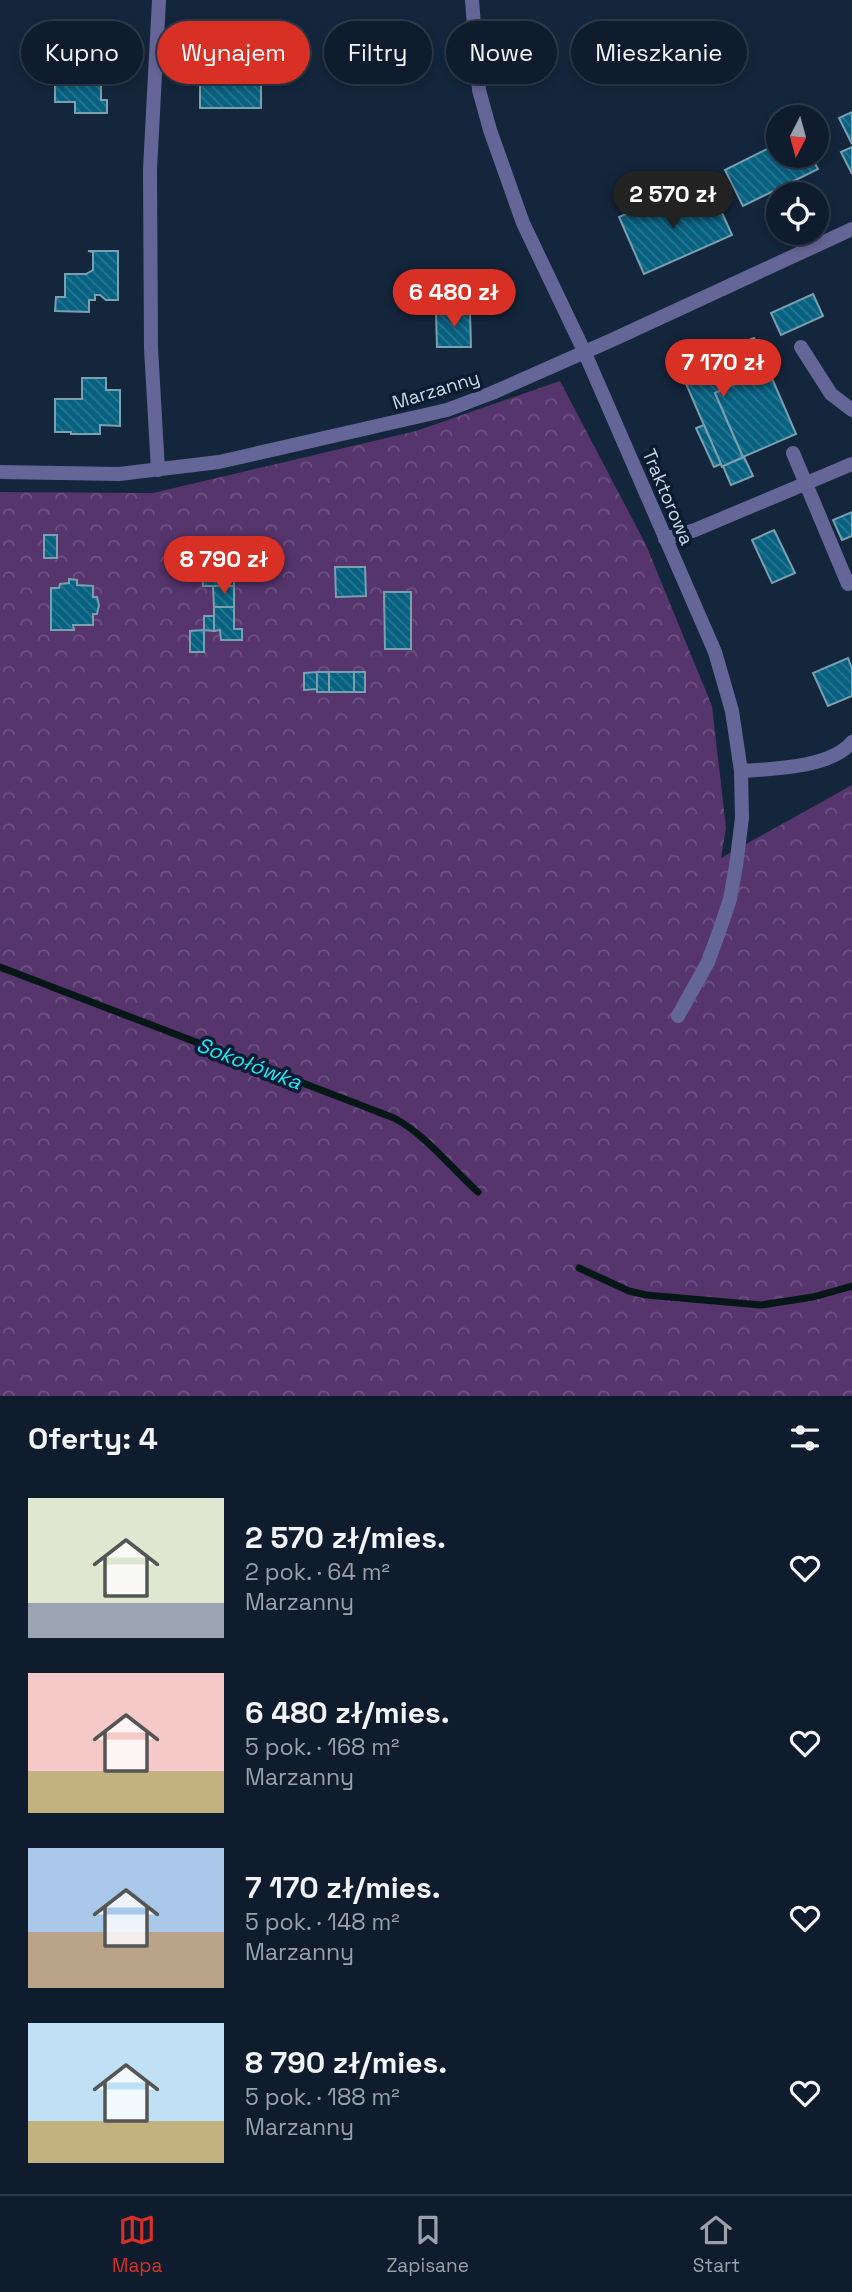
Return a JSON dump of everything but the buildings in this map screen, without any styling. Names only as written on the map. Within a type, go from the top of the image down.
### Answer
[{"type":"street","points":[[158,470],[151,348],[150,169],[159,0]]},
{"type":"street","name":"Traktorowa","points":[[472,0],[479,90],[490,131],[523,223],[583,351],[715,652],[732,711],[741,771],[742,818],[736,866],[730,899],[708,962],[678,1016]]},
{"type":"street","name":"Marzanny","points":[[0,472],[119,474],[219,463],[447,410],[612,340],[852,229]]},
{"type":"street","points":[[801,347],[831,394],[852,410]]},
{"type":"street","points":[[793,453],[848,584],[852,582]]},
{"type":"street","points":[[665,540],[852,464]]},
{"type":"street","points":[[741,771],[775,769],[832,757],[846,750],[852,742]]},
{"type":"green space","points":[[560,381],[646,545],[712,706],[726,828],[721,858],[852,785],[852,1396],[0,1396],[0,492],[153,493],[416,431]]},
{"type":"waterway","name":"Sokołówka","points":[[0,967],[394,1118],[427,1142],[478,1192]]},
{"type":"waterway","name":"Sokołówka","points":[[579,1268],[629,1291],[646,1295],[761,1305],[813,1297],[852,1286]]}]
